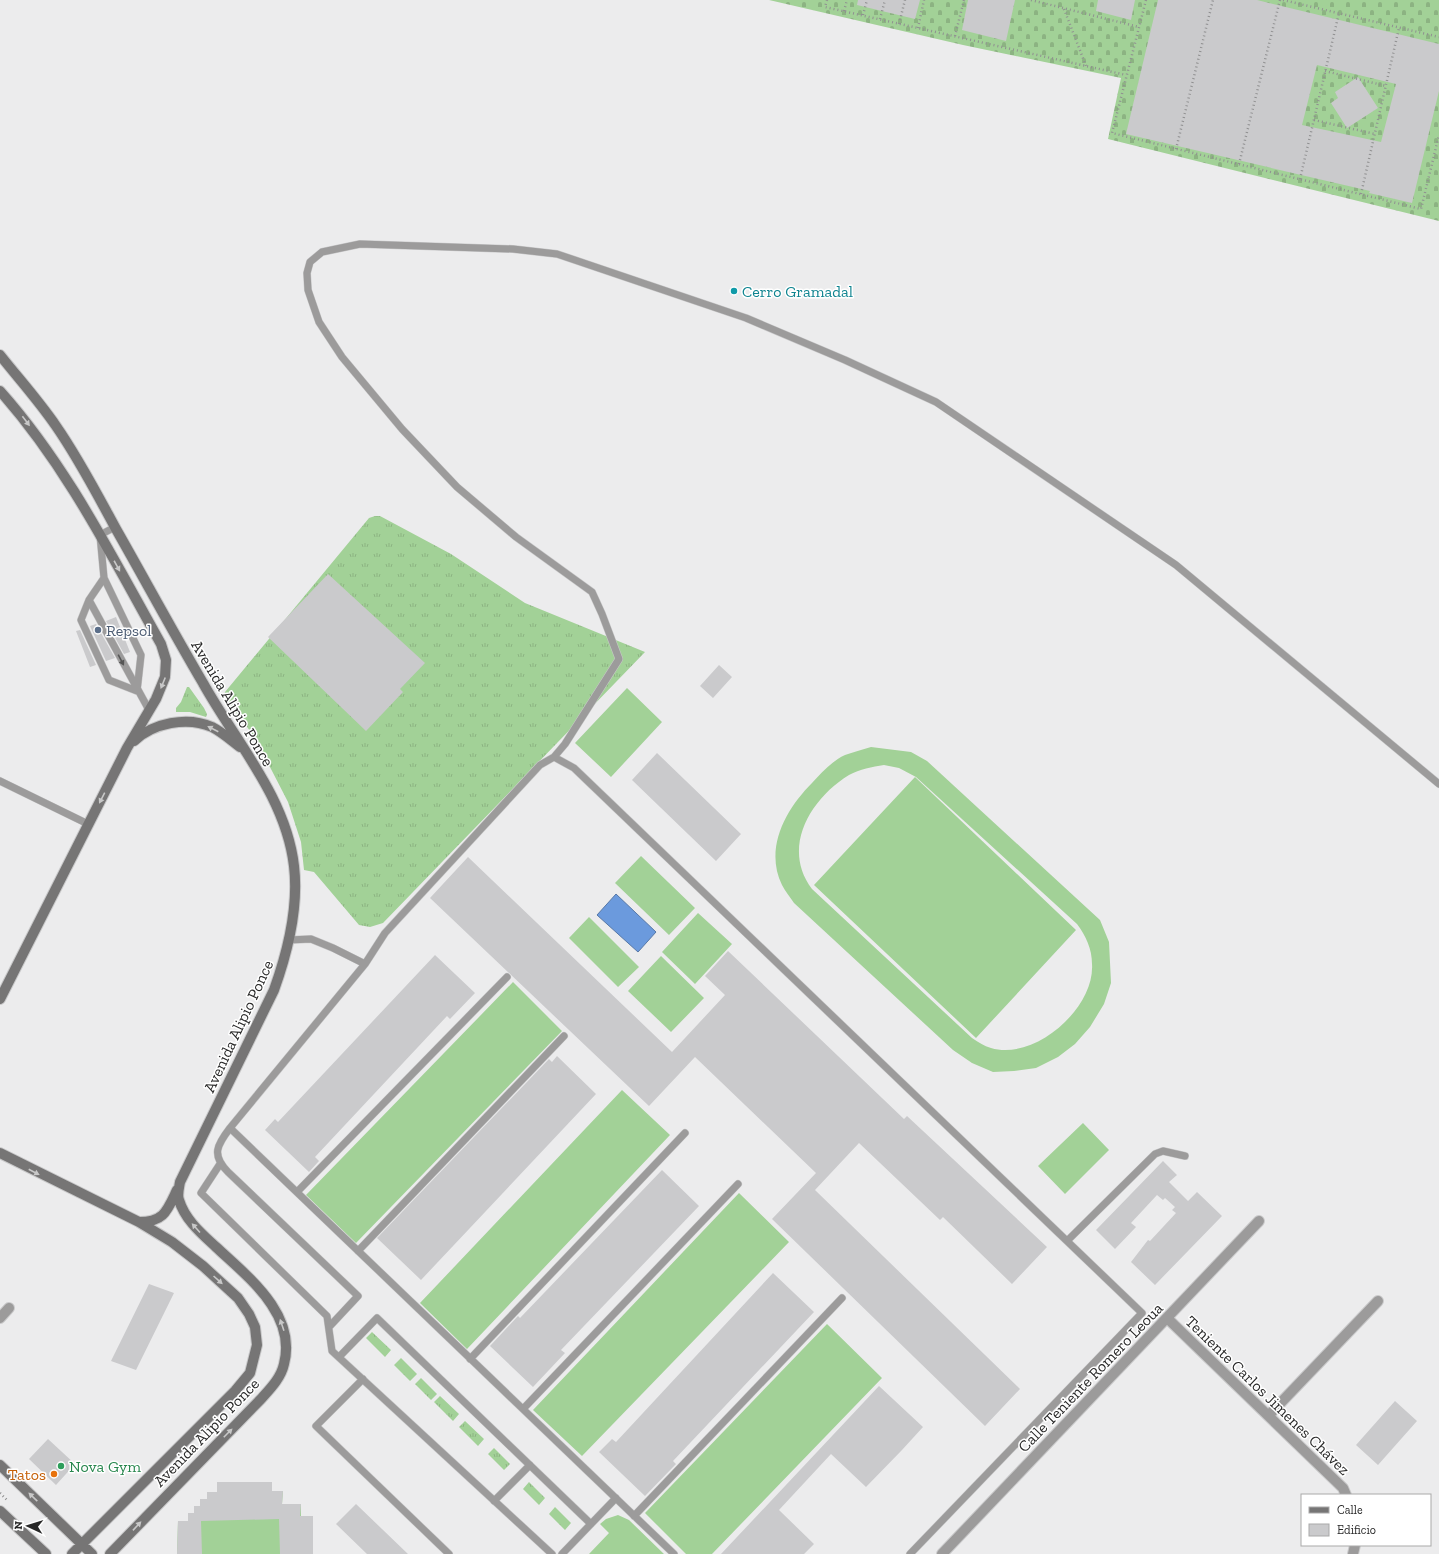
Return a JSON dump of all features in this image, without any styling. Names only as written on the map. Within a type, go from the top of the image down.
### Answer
[{"type":"main road","name":"Avenida Alipio Ponce","points":[[0,355],[56,425],[90,479],[115,527],[204,686],[245,750],[275,806],[287,834],[294,866],[294,888],[286,958],[274,990],[180,1182],[178,1199],[183,1211],[195,1228],[265,1295],[282,1322],[286,1340],[284,1364],[277,1380],[261,1399],[157,1504],[110,1554]]},
{"type":"main road","points":[[0,391],[22,416],[63,471],[161,644],[166,660],[166,677],[156,699],[127,748],[0,999]]},
{"type":"main road","points":[[127,748],[142,733],[157,727],[177,722],[196,723],[212,728],[245,750]]},
{"type":"main road","name":"Avenida Alipio Ponce","points":[[0,1153],[139,1222],[172,1242],[203,1266],[238,1298],[249,1314],[255,1327],[255,1359],[250,1373],[235,1391],[72,1554]]},
{"type":"main road","points":[[139,1222],[151,1222],[160,1218],[168,1210],[180,1182]]},
{"type":"main road","points":[[0,1464],[92,1554]]},
{"type":"main road","points":[[0,1510],[46,1554]]},
{"type":"main road","points":[[123,1554],[126,1538]]},
{"type":"street","name":"Calle Teniente Romero Leoua","points":[[942,1554],[1259,1221]]},
{"type":"street","points":[[1269,1415],[1378,1301]]},
{"type":"street","points":[[0,1318],[9,1308]]},
{"type":"street","name":"Teniente Carlos Jimenes Chávez","points":[[1167,1318],[1269,1415],[1343,1488],[1346,1494]]},
{"type":"lane","points":[[329,1326],[358,1296],[220,1164],[216,1153],[219,1145],[230,1128],[365,964],[390,927],[540,765],[554,757],[565,744],[620,659],[592,592],[516,537],[456,487],[402,429],[342,356],[320,322],[308,290],[307,273],[310,262],[322,252],[360,244],[513,249],[557,254],[746,318],[844,360],[936,402],[1176,565],[1439,784]]},
{"type":"lane","points":[[115,527],[100,535],[104,578],[141,655],[137,691]]},
{"type":"lane","points":[[104,578],[89,600],[81,620],[109,680],[137,691]]},
{"type":"lane","points":[[89,600],[137,691],[149,710]]},
{"type":"lane","points":[[554,757],[574,768],[1142,1313],[910,1554]]},
{"type":"lane","points":[[0,781],[88,824]]},
{"type":"lane","points":[[289,940],[311,939],[334,948],[365,964]]},
{"type":"lane","points":[[297,1192],[507,977]]},
{"type":"lane","points":[[358,1250],[564,1036]]},
{"type":"lane","points":[[230,1128],[674,1554]]},
{"type":"lane","points":[[470,1359],[685,1133]]},
{"type":"lane","points":[[1067,1241],[1155,1154],[1163,1151],[1185,1156]]},
{"type":"lane","points":[[220,1164],[201,1193],[327,1316],[332,1351],[552,1554]]},
{"type":"lane","points":[[523,1409],[738,1184]]},
{"type":"lane","points":[[634,1516],[842,1298]]},
{"type":"lane","points":[[339,1357],[377,1318],[591,1524]]},
{"type":"lane","points":[[363,1379],[316,1426],[449,1554]]},
{"type":"lane","points":[[494,1501],[530,1465]]},
{"type":"lane","points":[[562,1554],[616,1498]]},
{"type":"path","points":[[827,0],[825,7],[1126,75]]},
{"type":"path","points":[[844,11],[847,0]]},
{"type":"path","points":[[863,16],[867,0]]},
{"type":"path","points":[[880,19],[885,0]]},
{"type":"path","points":[[899,24],[905,0]]},
{"type":"path","points":[[918,28],[924,0]]},
{"type":"path","points":[[955,36],[964,0]]},
{"type":"path","points":[[1031,0],[1139,28]]},
{"type":"path","points":[[1146,0],[1112,133],[1421,209],[1439,137]]},
{"type":"path","points":[[1176,149],[1213,0]]},
{"type":"path","points":[[1239,164],[1281,0],[1439,37]]},
{"type":"path","points":[[1064,8],[1086,66]]},
{"type":"path","points":[[1300,179],[1339,13]]},
{"type":"path","points":[[1361,194],[1399,28]]},
{"type":"path","points":[[1325,71],[1386,86]]},
{"type":"path","points":[[1314,120],[1375,134]]},
{"type":"green space","points":[[769,0],[1439,0],[1439,221],[1108,139],[1121,78],[963,45]]},
{"type":"green space","points":[[380,516],[451,554],[525,603],[645,652],[383,923],[370,927],[359,925],[314,872],[304,870],[301,842],[288,802],[254,736],[224,697],[225,692],[369,518]]},
{"type":"green space","points":[[187,687],[189,687],[204,708],[207,714],[206,717],[190,712],[176,712],[176,708],[181,702]]},
{"type":"green space","points":[[627,688],[662,722],[611,777],[575,743]]},
{"type":"green space","points":[[871,747],[911,752],[927,761],[1100,920],[1109,942],[1111,983],[1104,1004],[1090,1027],[1075,1044],[1058,1057],[1036,1068],[1014,1071],[993,1072],[972,1063],[953,1050],[794,903],[785,890],[777,871],[775,857],[780,830],[786,817],[803,793],[831,764],[845,755]],"holes":[[[884,765],[899,768],[916,777],[1077,924],[1086,938],[1090,948],[1092,964],[1090,981],[1084,998],[1073,1013],[1059,1027],[1043,1039],[1026,1047],[1008,1050],[991,1048],[972,1038],[812,889],[803,873],[799,857],[800,841],[804,826],[822,797],[835,785],[857,771]]]},
{"type":"green space","points":[[915,777],[1076,930],[976,1038],[814,885]]},
{"type":"green space","points":[[641,856],[695,908],[669,935],[615,883]]},
{"type":"green space","points":[[698,913],[732,944],[695,984],[662,952]]},
{"type":"green space","points":[[589,917],[639,967],[618,987],[569,938]]},
{"type":"green space","points":[[661,956],[704,998],[671,1032],[628,991]]},
{"type":"green space","points":[[513,982],[562,1031],[356,1243],[306,1195]]},
{"type":"green space","points":[[622,1090],[670,1135],[467,1349],[420,1303]]},
{"type":"green space","points":[[1083,1123],[1109,1150],[1065,1194],[1038,1166]]},
{"type":"green space","points":[[739,1193],[789,1242],[582,1456],[533,1410]]},
{"type":"green space","points":[[827,1324],[882,1378],[712,1554],[686,1554],[645,1513]]},
{"type":"green space","points":[[372,1332],[391,1350],[385,1357],[366,1338]]},
{"type":"green space","points":[[401,1358],[417,1374],[410,1381],[394,1365]]},
{"type":"green space","points":[[421,1378],[437,1394],[431,1400],[415,1384]]},
{"type":"green space","points":[[440,1396],[459,1414],[453,1421],[434,1402]]},
{"type":"green space","points":[[465,1421],[484,1439],[478,1446],[459,1427]]},
{"type":"green space","points":[[494,1448],[510,1464],[504,1470],[488,1454]]},
{"type":"green space","points":[[217,1482],[272,1482],[272,1491],[283,1491],[282,1504],[301,1504],[301,1516],[313,1516],[313,1554],[177,1554],[178,1521],[188,1521],[188,1513],[194,1513],[194,1506],[200,1506],[200,1499],[207,1499],[207,1492],[217,1492]]},
{"type":"green space","points":[[529,1482],[545,1498],[539,1505],[523,1489]]},
{"type":"green space","points":[[555,1507],[571,1523],[565,1530],[549,1514]]},
{"type":"green space","points":[[618,1515],[629,1520],[664,1554],[589,1554],[609,1533],[600,1524],[606,1519]]},
{"type":"water","points":[[616,894],[656,932],[638,952],[597,915]]},
{"type":"building","points":[[858,0],[920,0],[915,19],[857,5]]},
{"type":"building","points":[[968,0],[1015,0],[1006,41],[962,30]]},
{"type":"building","points":[[1098,0],[1135,0],[1131,20],[1096,11]]},
{"type":"building","points":[[1158,0],[1257,0],[1439,44],[1439,91],[1412,203],[1369,193],[1370,191],[1126,134]],"holes":[[[1317,65],[1396,84],[1381,142],[1302,125]]]},
{"type":"building","points":[[1358,77],[1378,108],[1347,128],[1331,103],[1338,98],[1335,92]]},
{"type":"building","points":[[328,574],[425,663],[400,689],[403,692],[366,731],[268,637]]},
{"type":"building","points":[[116,617],[130,652],[124,654],[106,621]]},
{"type":"building","points":[[96,624],[115,658],[106,661],[90,626]]},
{"type":"building","points":[[80,630],[96,665],[90,667],[76,631]]},
{"type":"building","points":[[719,665],[732,677],[713,698],[700,686]]},
{"type":"building","points":[[657,753],[741,834],[716,861],[632,780]]},
{"type":"building","points":[[468,857],[672,1052],[725,995],[705,976],[728,951],[904,1119],[907,1116],[1047,1247],[1012,1284],[943,1217],[940,1220],[859,1143],[815,1190],[1020,1389],[985,1426],[772,1219],[816,1173],[695,1057],[649,1106],[430,898]]},
{"type":"building","points":[[435,955],[475,993],[450,1019],[447,1016],[315,1157],[319,1161],[309,1172],[265,1130],[275,1119],[278,1122]]},
{"type":"building","points":[[557,1056],[596,1094],[421,1280],[377,1238],[549,1059],[552,1062]]},
{"type":"building","points":[[1163,1161],[1177,1175],[1169,1182],[1188,1201],[1197,1192],[1222,1216],[1155,1285],[1131,1262],[1148,1240],[1150,1241],[1176,1213],[1172,1210],[1175,1207],[1165,1198],[1163,1200],[1157,1195],[1131,1223],[1136,1227],[1115,1249],[1096,1230]]},
{"type":"building","points":[[662,1170],[699,1206],[561,1350],[565,1353],[533,1387],[490,1346],[518,1316],[520,1318]]},
{"type":"building","points":[[773,1273],[814,1312],[673,1461],[676,1464],[645,1496],[599,1452],[612,1439],[616,1442]]},
{"type":"building","points":[[149,1284],[174,1293],[136,1370],[111,1361]]},
{"type":"building","points":[[879,1386],[923,1427],[866,1487],[831,1454],[779,1510],[814,1544],[804,1554],[721,1554]]},
{"type":"building","points":[[1395,1401],[1417,1421],[1378,1465],[1356,1445]]},
{"type":"building","points":[[48,1439],[75,1464],[56,1485],[29,1459]]},
{"type":"building","points":[[217,1482],[272,1482],[272,1491],[283,1491],[282,1504],[301,1504],[300,1516],[313,1516],[313,1554],[280,1554],[279,1519],[201,1521],[202,1554],[177,1554],[178,1521],[188,1521],[188,1513],[194,1513],[194,1506],[200,1506],[200,1499],[207,1499],[207,1492],[217,1492]]},
{"type":"building","points":[[356,1504],[408,1554],[367,1554],[336,1524]]},
{"type":"place","name":"Cerro Gramadal","points":[[734,291]]},
{"type":"place","name":"Repsol","points":[[98,630]]},
{"type":"place","name":"Nova Gym","points":[[61,1466]]},
{"type":"place","name":"Tatos","points":[[54,1474]]}]
